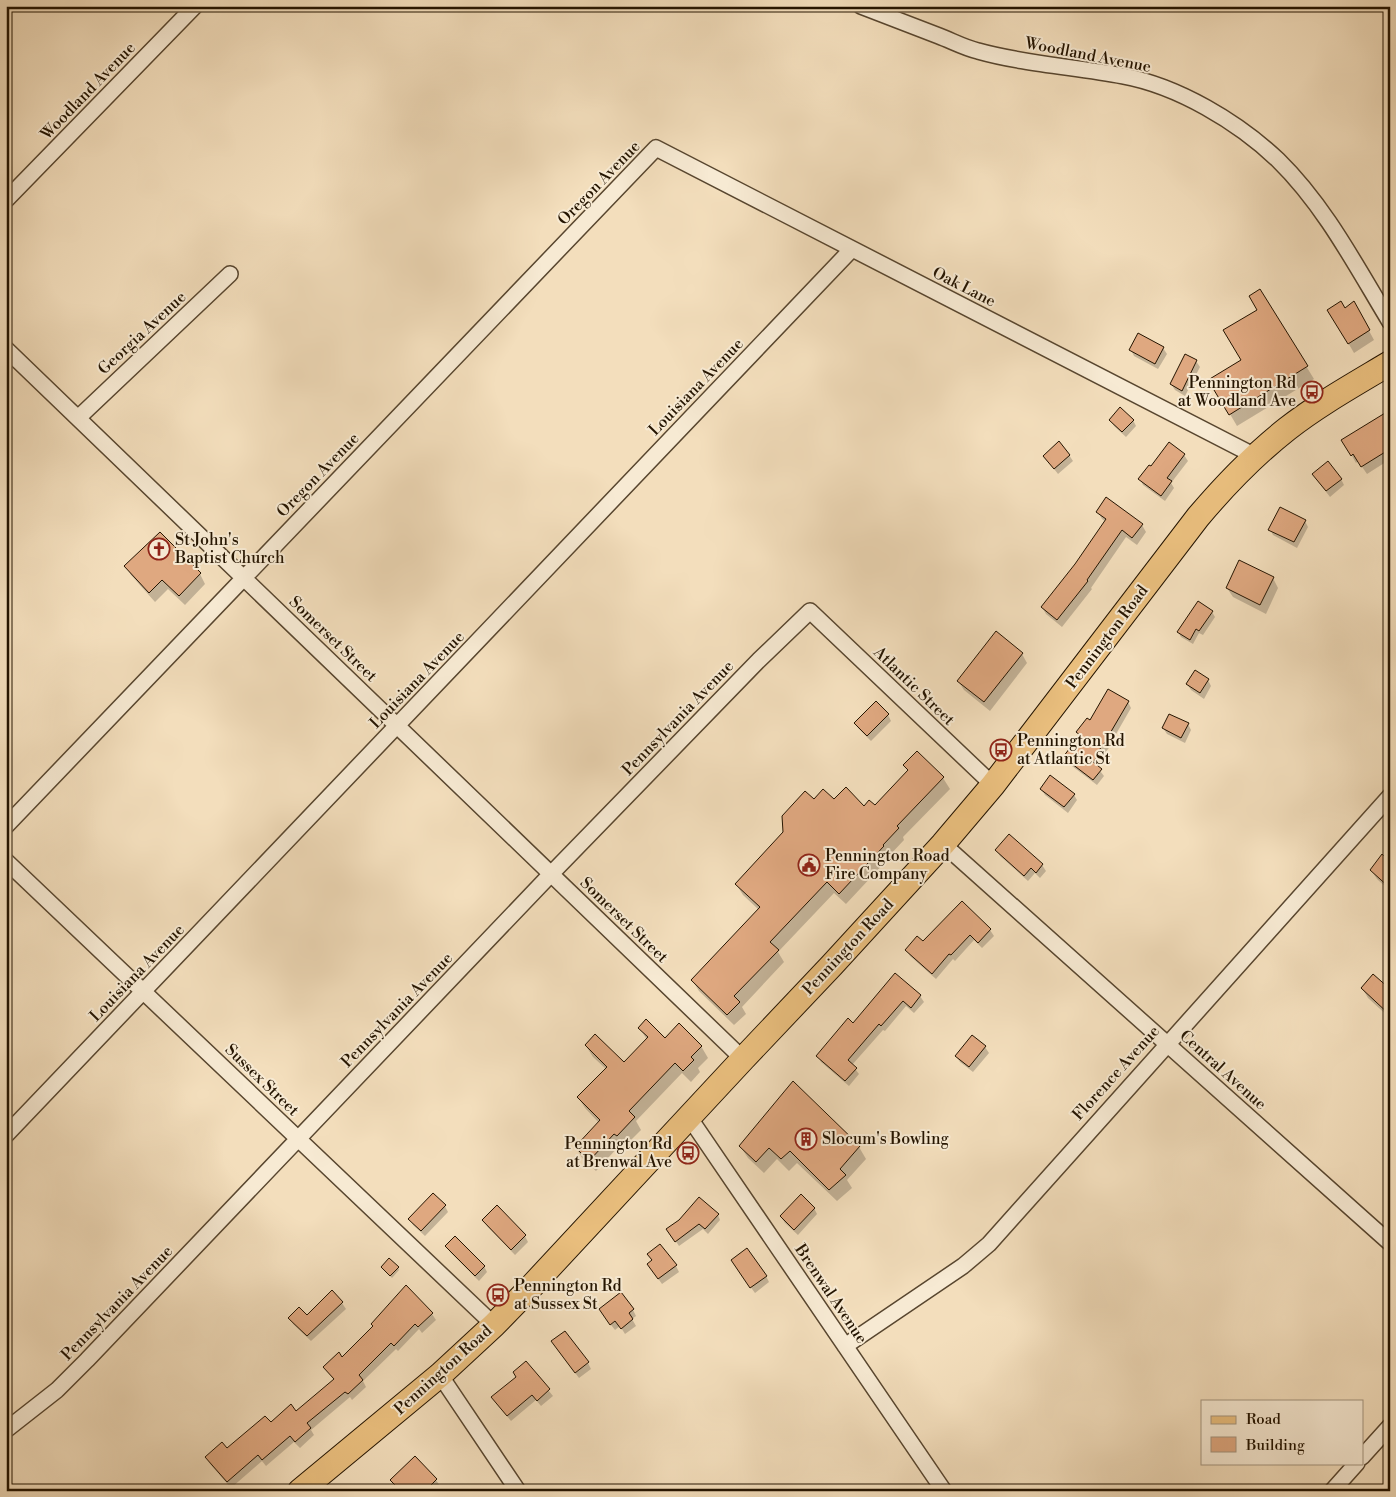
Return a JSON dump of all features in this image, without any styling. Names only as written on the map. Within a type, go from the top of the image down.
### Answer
[{"type":"main road","name":"Pennington Road","points":[[300,1491],[440,1375],[532,1287],[944,844],[994,785],[1198,517],[1223,488],[1255,456],[1287,429],[1326,401],[1390,363]]},
{"type":"street","name":"Woodland Avenue","points":[[6,200],[195,6]]},
{"type":"street","name":"Woodland Avenue","points":[[861,6],[976,51],[1126,76],[1159,86],[1192,100],[1223,117],[1252,137],[1278,160],[1306,190],[1327,218],[1390,322]]},
{"type":"street","name":"Oak Lane","points":[[656,148],[1255,456]]},
{"type":"street","name":"Oregon Avenue","points":[[6,826],[656,148]]},
{"type":"street","name":"Louisiana Avenue","points":[[6,1135],[852,249]]},
{"type":"street","name":"Georgia Avenue","points":[[78,418],[230,274]]},
{"type":"street","name":"Somerset Street","points":[[6,349],[743,1059]]},
{"type":"street","name":"Atlantic Street","points":[[810,611],[994,785]]},
{"type":"street","name":"Pennsylvania Avenue","points":[[6,1430],[57,1390],[87,1360],[551,874],[759,660],[810,611]]},
{"type":"street","name":"Florence Avenue","points":[[845,1346],[963,1266],[989,1244],[1390,796]]},
{"type":"street","name":"Central Avenue","points":[[944,844],[1390,1243]]},
{"type":"street","name":"Sussex Street","points":[[6,860],[494,1325]]},
{"type":"street","name":"Brenwal Avenue","points":[[689,1117],[944,1491]]},
{"type":"street","points":[[440,1375],[518,1491]]},
{"type":"street","points":[[1364,1455],[1390,1426]]},
{"type":"street","points":[[1332,1491],[1356,1464]]},
{"type":"building","points":[[1260,289],[1308,366],[1229,415],[1208,380],[1241,360],[1223,330],[1257,310],[1249,296]]},
{"type":"building","points":[[1341,301],[1345,308],[1354,301],[1370,330],[1348,344],[1327,310]]},
{"type":"building","points":[[1138,333],[1164,347],[1155,364],[1129,350]]},
{"type":"building","points":[[1185,354],[1197,360],[1182,391],[1170,384]]},
{"type":"building","points":[[1120,407],[1134,420],[1122,432],[1109,420]]},
{"type":"building","points":[[1390,410],[1390,449],[1361,467],[1341,440]]},
{"type":"building","points":[[1059,441],[1070,455],[1054,469],[1043,456]]},
{"type":"building","points":[[1169,442],[1185,454],[1167,478],[1172,481],[1161,496],[1138,479],[1149,465],[1151,466]]},
{"type":"building","points":[[1328,461],[1342,479],[1326,491],[1312,474]]},
{"type":"building","points":[[1106,497],[1143,524],[1132,538],[1122,530],[1088,581],[1057,620],[1041,607],[1075,564],[1106,519],[1096,512]]},
{"type":"building","points":[[1280,507],[1306,520],[1294,542],[1268,530]]},
{"type":"building","name":"St John's Baptist Church","points":[[160,532],[201,573],[179,596],[162,580],[149,593],[124,566]]},
{"type":"building","points":[[1239,560],[1274,577],[1260,605],[1226,588]]},
{"type":"building","points":[[1198,601],[1213,611],[1199,631],[1196,629],[1190,640],[1177,632]]},
{"type":"building","points":[[996,631],[1023,653],[984,702],[957,681]]},
{"type":"building","points":[[1195,670],[1209,679],[1200,693],[1186,684]]},
{"type":"building","points":[[1108,689],[1129,701],[1110,736],[1096,754],[1098,756],[1093,762],[1102,769],[1093,780],[1063,757],[1080,735],[1076,732],[1087,718],[1090,720]]},
{"type":"building","points":[[876,701],[889,714],[867,736],[854,723]]},
{"type":"building","points":[[1169,714],[1189,723],[1181,738],[1162,728]]},
{"type":"building","points":[[917,751],[944,777],[897,826],[899,828],[884,846],[839,894],[827,882],[770,942],[779,950],[734,996],[740,1002],[727,1015],[691,980],[760,907],[735,884],[783,832],[782,816],[805,791],[814,799],[823,789],[834,799],[846,787],[864,806],[869,800],[875,805],[908,770],[903,765]]},
{"type":"building","points":[[1050,775],[1075,794],[1064,807],[1040,789]]},
{"type":"building","points":[[1009,834],[1043,864],[1036,873],[1031,868],[1024,876],[995,850]]},
{"type":"building","points":[[1382,854],[1390,862],[1390,888],[1370,870]]},
{"type":"building","points":[[962,901],[991,929],[978,943],[970,935],[951,955],[949,954],[932,974],[905,950],[917,936],[923,941]]},
{"type":"building","points":[[895,973],[921,995],[911,1008],[903,1001],[881,1026],[879,1024],[848,1060],[857,1068],[845,1081],[816,1056],[848,1018],[853,1023]]},
{"type":"building","points":[[1373,974],[1390,989],[1390,1015],[1361,988]]},
{"type":"building","points":[[646,1019],[665,1038],[679,1023],[702,1046],[691,1057],[694,1060],[683,1071],[675,1063],[629,1111],[635,1117],[617,1136],[614,1134],[589,1161],[575,1147],[600,1120],[577,1097],[607,1067],[585,1045],[595,1034],[624,1062],[648,1037],[638,1028]]},
{"type":"building","points":[[972,1035],[986,1046],[969,1067],[955,1056]]},
{"type":"building","name":"Slocum's Bowling","points":[[793,1081],[860,1146],[840,1169],[846,1175],[829,1190],[790,1151],[781,1159],[769,1148],[756,1162],[739,1146]]},
{"type":"building","points":[[433,1193],[446,1205],[421,1231],[408,1219]]},
{"type":"building","points":[[801,1194],[815,1208],[794,1230],[780,1216]]},
{"type":"building","points":[[699,1197],[719,1214],[705,1229],[699,1224],[675,1242],[666,1229],[679,1220]]},
{"type":"building","points":[[497,1205],[526,1235],[511,1250],[482,1220]]},
{"type":"building","points":[[455,1236],[485,1266],[475,1276],[445,1246]]},
{"type":"building","points":[[660,1244],[677,1265],[658,1279],[647,1264],[652,1260],[647,1254]]},
{"type":"building","points":[[747,1248],[767,1276],[750,1288],[731,1260]]},
{"type":"building","points":[[389,1258],[399,1267],[390,1276],[381,1267]]},
{"type":"building","points":[[406,1285],[433,1313],[418,1327],[415,1324],[394,1346],[391,1343],[359,1375],[363,1380],[348,1394],[345,1392],[307,1423],[311,1428],[295,1442],[290,1436],[262,1460],[258,1455],[227,1482],[205,1457],[222,1442],[227,1448],[265,1416],[271,1422],[291,1404],[296,1411],[334,1379],[323,1367],[339,1352],[342,1357],[373,1326],[371,1324]]},
{"type":"building","points":[[332,1290],[343,1302],[307,1336],[288,1318],[299,1307],[307,1315]]},
{"type":"building","points":[[621,1292],[634,1309],[629,1313],[633,1319],[621,1329],[615,1321],[610,1325],[599,1309]]},
{"type":"building","points":[[565,1331],[589,1362],[575,1373],[551,1341]]},
{"type":"building","points":[[526,1361],[550,1389],[537,1401],[532,1395],[507,1416],[491,1397],[516,1377],[513,1372]]},
{"type":"building","points":[[415,1456],[437,1479],[425,1491],[401,1491],[390,1480]]},
{"type":"place","name":"Pennington Rd at Woodland Ave","points":[[1312,392]]},
{"type":"place","name":"St John's Baptist Church","points":[[159,549]]},
{"type":"place","name":"Pennington Rd at Atlantic St","points":[[1001,750]]},
{"type":"place","name":"Pennington Road Fire Company","points":[[809,865]]},
{"type":"place","name":"Slocum's Bowling","points":[[806,1139]]},
{"type":"place","name":"Pennington Rd at Brenwal Ave","points":[[688,1153]]},
{"type":"place","name":"Pennington Rd at Sussex St","points":[[498,1295]]}]
